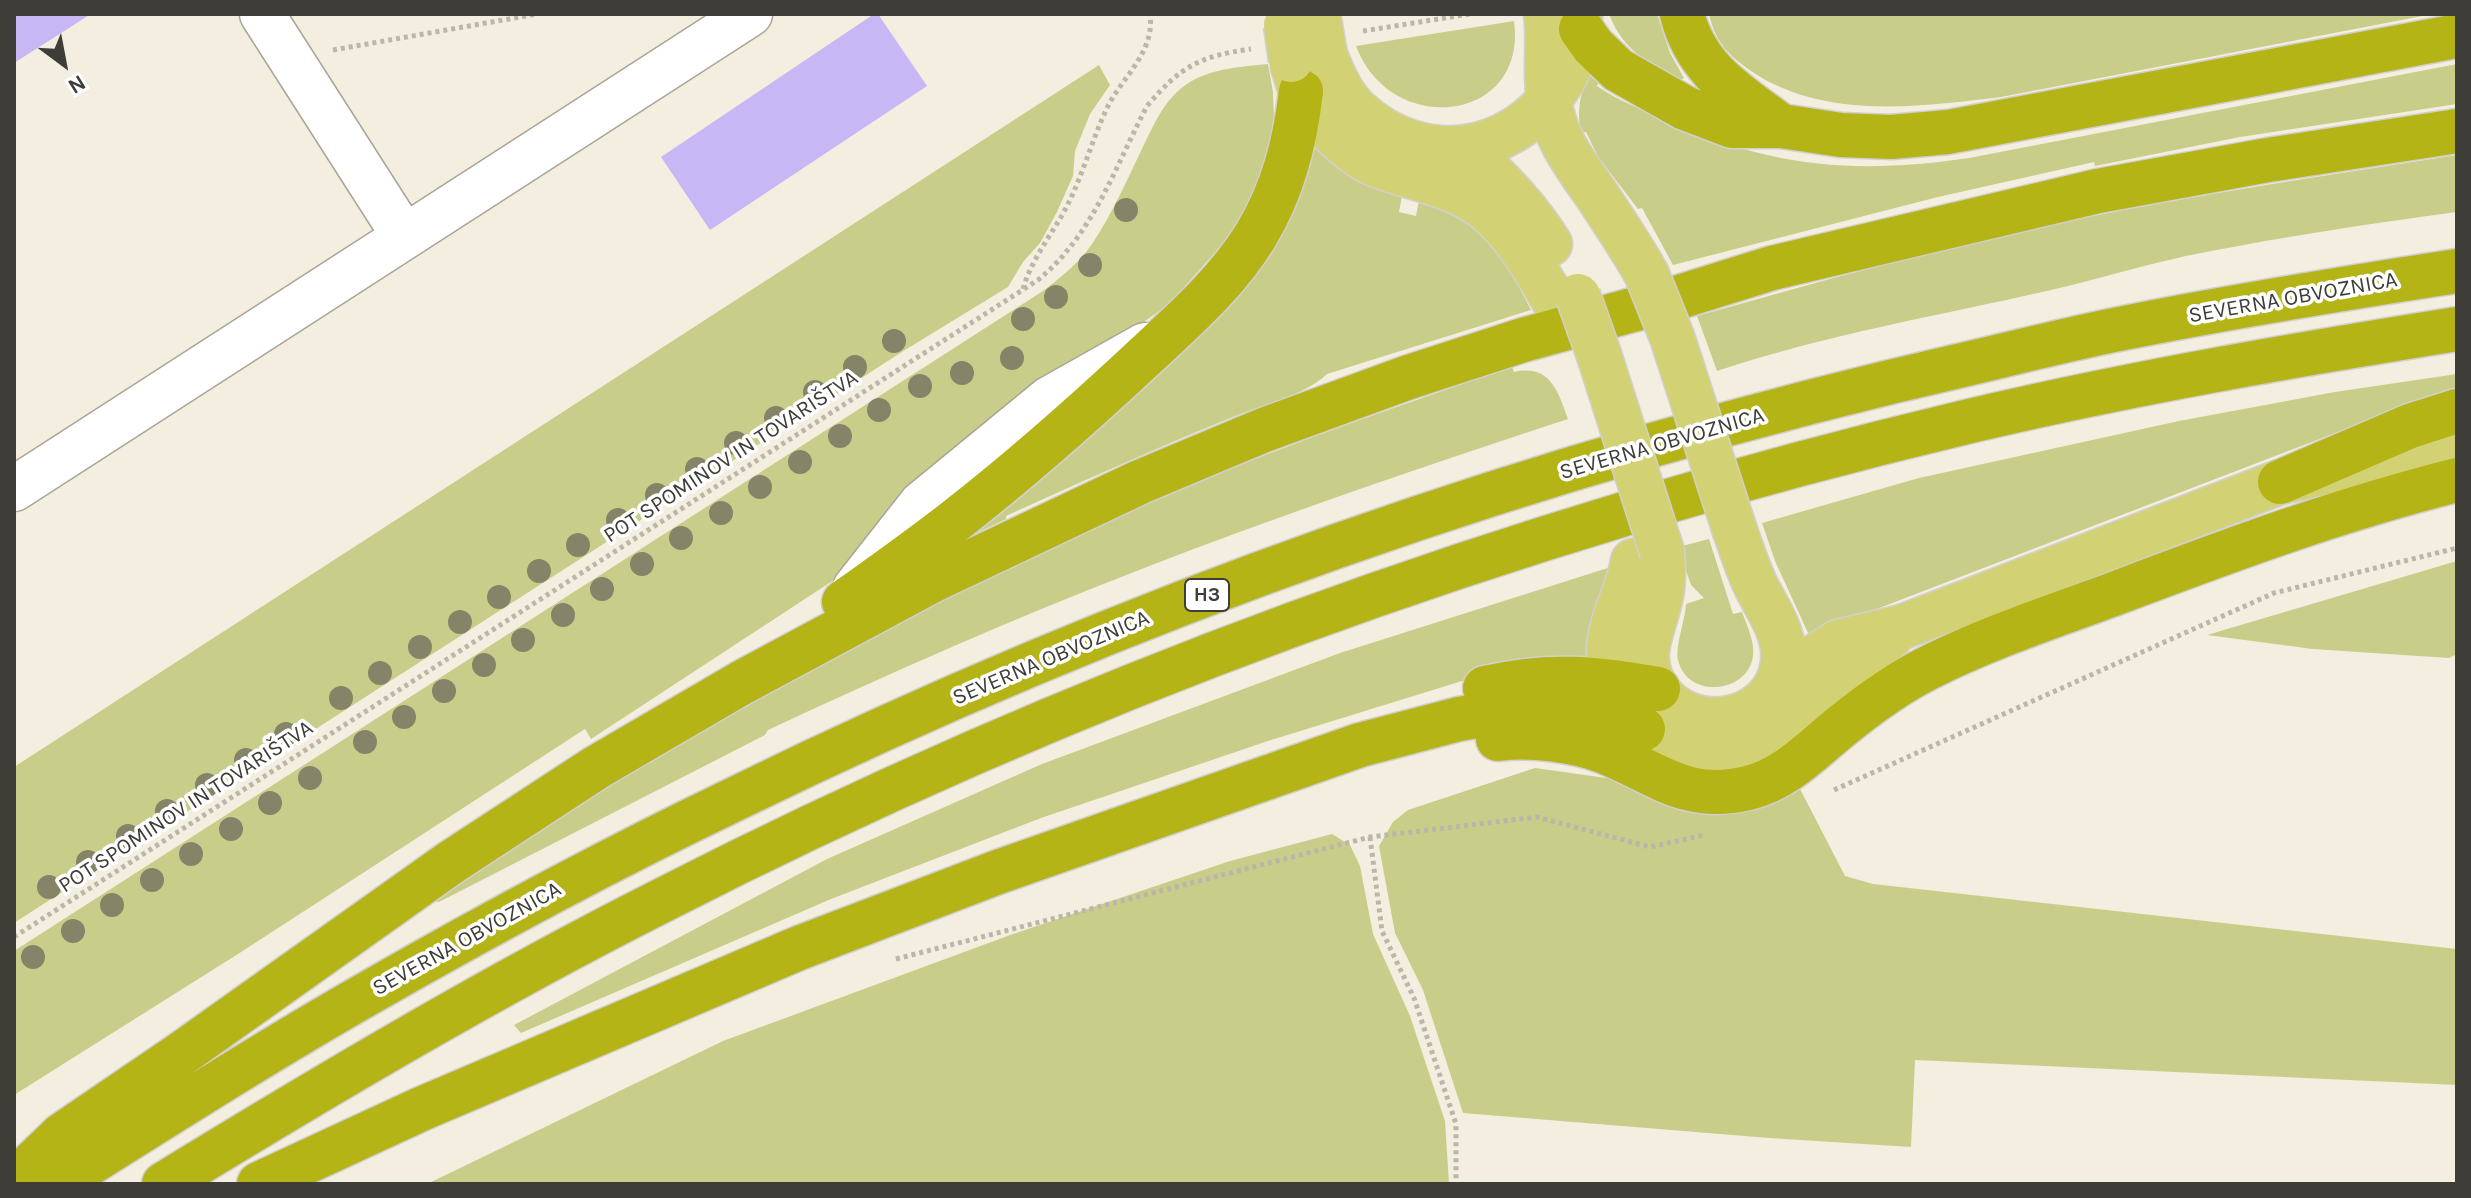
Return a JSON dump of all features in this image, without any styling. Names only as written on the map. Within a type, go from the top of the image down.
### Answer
[{"type":"highway","points":[[1682,14],[1691,41],[1710,70],[1781,126]]},
{"type":"highway","points":[[1567,19],[1618,70],[1685,108],[1732,126],[1781,126],[1841,135],[1891,137],[1948,132],[2457,36]]},
{"type":"highway","points":[[741,683],[957,519],[1070,426],[1223,280],[1256,236],[1279,191],[1291,154],[1304,40]]},
{"type":"highway","points":[[14,1181],[62,1135],[450,863],[597,767],[741,683],[933,580],[1140,482],[1264,430],[1409,377],[1523,340],[1772,268],[2038,205],[2268,160],[2457,131]]},
{"type":"highway","name":"SEVERNA OBVOZNICA","points":[[57,1184],[351,1003],[548,894],[736,798],[924,711],[1117,629],[1414,520],[1710,428],[1906,377],[2119,329],[2314,293],[2457,271]]},
{"type":"highway","points":[[164,1184],[407,1038],[659,902],[942,767],[1135,685],[1289,626],[1585,526],[1873,445],[2177,377],[2457,329]]},
{"type":"highway","points":[[2280,482],[2410,426],[2457,411]]},
{"type":"highway","points":[[1360,745],[1454,744],[1509,737],[1539,738],[1601,751],[1658,779],[1682,787],[1704,791],[1747,788],[1766,782],[1790,768],[1868,705],[1927,668],[2030,625],[2338,512],[2457,480]]},
{"type":"highway","points":[[1360,745],[1466,692],[1497,685],[1563,677],[1613,681],[1650,709]]},
{"type":"highway","points":[[259,1184],[421,1109],[799,948],[998,872],[1360,745],[1459,719],[1527,710],[1604,716],[1650,709]]},
{"type":"main road","points":[[1304,40],[1346,98],[1374,123],[1410,143],[1437,149],[1464,148],[1513,131],[1549,101],[1564,80],[1567,19]]},
{"type":"main road","points":[[1304,40],[1318,116],[1354,152],[1377,165],[1447,186],[1482,206],[1567,300]]},
{"type":"main road","points":[[1549,101],[1562,143],[1574,165],[1619,228],[1647,275],[1672,337],[1747,565],[1778,629],[1784,649],[1779,680],[1770,694],[1736,717],[1717,721],[1694,719],[1669,704],[1650,709]]},
{"type":"main road","points":[[1464,148],[1514,194],[1551,244],[1609,426],[1629,525],[1647,557],[1664,574],[1662,593],[1646,648],[1650,709],[1676,751],[1726,759],[1765,746],[1785,731],[1814,698],[1902,627]]},
{"type":"main road","points":[[1779,680],[1838,642],[1902,627],[2280,482],[2457,443]]},
{"type":"main road","points":[[1613,681],[1609,660],[1614,615],[1630,577],[1647,557]]},
{"type":"lane","points":[[262,14],[404,236]]},
{"type":"lane","points":[[14,489],[750,14]]},
{"type":"path","points":[[289,57],[537,14]]},
{"type":"path","points":[[1023,290],[1028,272],[1072,195],[1108,107],[1145,50],[1151,27],[1150,14]]},
{"type":"path","name":"POT SPOMINOV IN TOVARIŠTVA","points":[[14,937],[1053,268],[1086,227],[1147,106],[1180,72],[1208,57],[1427,17],[1470,14]]},
{"type":"path","points":[[1825,794],[2274,593],[2457,548]]},
{"type":"path","points":[[881,963],[1370,837],[1537,817],[1650,847],[1711,834]]},
{"type":"path","points":[[1370,837],[1382,931],[1414,998],[1456,1124],[1456,1184]]},
{"type":"green space","points":[[1609,14],[1657,14],[1670,53],[1684,78],[1679,81],[1637,54],[1622,38]]},
{"type":"green space","points":[[1709,14],[2433,14],[2001,97],[1937,104],[1872,106],[1809,97],[1779,87],[1751,71],[1724,47]]},
{"type":"green space","points":[[1514,21],[1513,55],[1500,81],[1479,98],[1453,107],[1425,106],[1397,95],[1373,76],[1356,46]]},
{"type":"green space","points":[[1268,64],[1274,119],[1281,119],[1250,206],[1228,238],[1168,305],[1125,335],[837,578],[591,739],[585,729],[14,1095],[14,951],[1043,291],[1076,264],[1092,244],[1155,122],[1173,96],[1190,82],[1208,74]]},
{"type":"green space","points":[[2457,64],[2457,104],[2240,137],[2095,166],[2094,162],[1938,197],[1673,265],[1642,208],[1638,209],[1598,157],[1586,132],[1581,133],[1579,118],[1581,97],[1589,75],[1599,81],[1597,86],[1629,104],[1740,148],[1813,163],[1888,166],[1969,158]]},
{"type":"green space","points":[[1099,65],[1110,85],[1090,114],[1075,151],[1073,176],[1040,243],[1023,262],[1008,287],[905,350],[14,923],[14,767]]},
{"type":"green space","points":[[1313,140],[1402,196],[1399,212],[1416,216],[1419,201],[1449,211],[1477,228],[1499,253],[1531,310],[1327,374],[1306,389],[1119,465],[1006,516],[1006,519],[968,537],[1047,466]]},
{"type":"green space","points":[[2457,155],[2457,212],[2300,235],[2186,256],[2047,291],[1840,336],[1717,371],[1697,316],[2025,230],[2217,193]]},
{"type":"green space","points":[[1512,367],[1514,372],[1536,372],[1551,382],[1568,419],[1242,531],[995,628],[768,730],[765,735],[439,902],[434,901],[434,896],[702,726],[942,598],[1194,483]]},
{"type":"green space","points":[[2457,374],[2457,392],[2356,425],[1809,635],[1775,561],[1762,523],[1919,478],[2179,421],[2335,392]]},
{"type":"green space","points":[[1709,539],[1733,614],[1742,612],[1753,647],[1752,662],[1745,674],[1734,682],[1707,687],[1684,674],[1678,660],[1686,604],[1704,598],[1691,585],[1678,547]]},
{"type":"green space","points":[[2457,561],[2457,654],[2449,658],[2313,649],[2207,635]]},
{"type":"green space","points":[[1614,566],[1594,611],[1587,639],[1593,640],[1593,658],[1505,669],[1462,681],[1268,741],[1041,818],[831,899],[521,1033],[514,1025],[827,859],[1042,764],[1340,653]]},
{"type":"green space","points":[[1535,768],[1621,780],[1799,787],[1845,876],[1873,884],[2457,949],[2457,1085],[1915,1060],[1911,1147],[1463,1113],[1423,990],[1395,933],[1379,846],[1393,822],[1408,810]]},
{"type":"green space","points":[[1332,834],[1350,845],[1360,866],[1373,934],[1410,1016],[1445,1121],[1449,1184],[427,1184],[723,1041],[1013,934],[1230,861]]},
{"type":"building","points":[[14,14],[91,14],[14,63]]},
{"type":"building","points":[[878,14],[927,86],[710,230],[661,157]]}]
